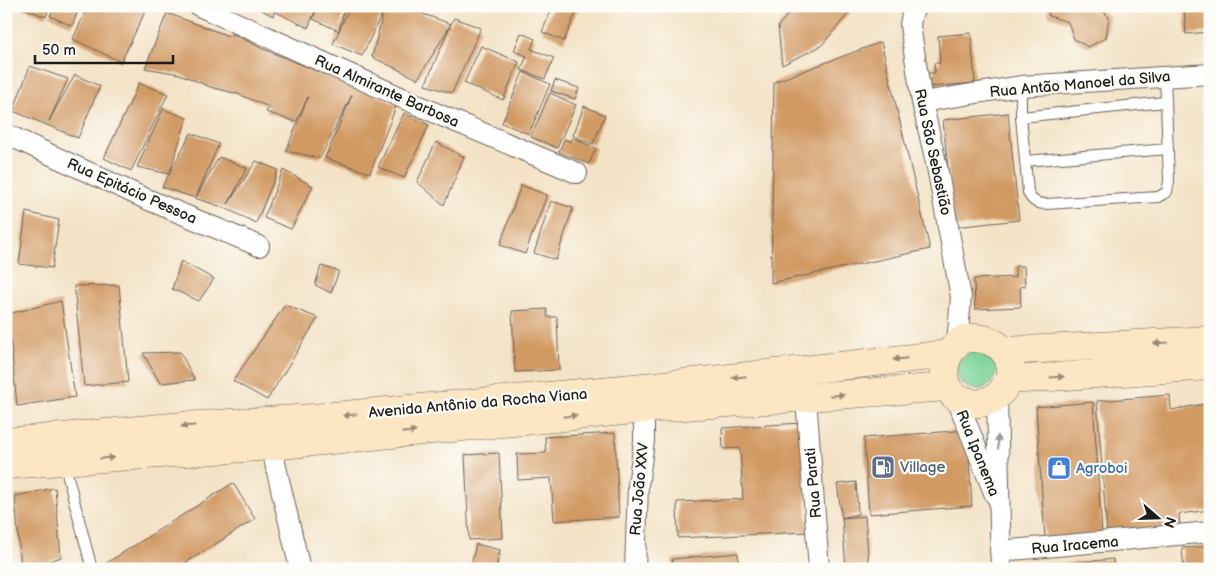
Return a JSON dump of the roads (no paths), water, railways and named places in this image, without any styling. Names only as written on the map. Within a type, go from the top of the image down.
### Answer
[{"type":"main road","name":"Avenida Antônio da Rocha Viana","points":[[6,442],[183,426],[323,417],[675,384],[973,347],[1210,340]]},
{"type":"main road","points":[[1003,389],[1010,364],[973,347],[944,370],[952,392],[976,404],[1003,389],[1210,366]]},
{"type":"main road","name":"Avenida Antônio da Rocha Viana","points":[[6,465],[271,446],[644,409],[806,398],[952,392]]},
{"type":"street","name":"Rua Almirante Barbosa","points":[[199,6],[440,115],[577,173]]},
{"type":"street","name":"Rua São Sebastião","points":[[916,6],[910,25],[922,102],[941,186],[961,297],[973,347]]},
{"type":"street","name":"Rua Antão Manoel da Silva","points":[[922,102],[1021,86],[1210,74]]},
{"type":"street","name":"Rua Epitácio Pessoa","points":[[6,134],[144,198],[260,246]]},
{"type":"street","name":"Rua Ipanema","points":[[1000,560],[1003,389]]},
{"type":"street","name":"Rua Ipanema","points":[[952,392],[1000,509]]},
{"type":"street","name":"Rua Parati","points":[[806,398],[819,569]]},
{"type":"street","name":"Rua João XXV","points":[[634,569],[638,486],[644,441],[644,409]]},
{"type":"street","points":[[271,446],[300,569]]},
{"type":"street","name":"Rua Iracema","points":[[1000,560],[1210,532]]},
{"type":"lane","points":[[1021,86],[1020,116],[1028,192],[1031,199],[1038,204],[1158,197],[1164,195],[1168,189],[1165,76]]},
{"type":"lane","points":[[1020,116],[1165,102]]},
{"type":"lane","points":[[1025,161],[1168,149]]},
{"type":"lane","points":[[64,461],[92,569]]},
{"type":"place","name":"Village","points":[[883,467]]},
{"type":"place","name":"Agroboi","points":[[1059,468]]}]
